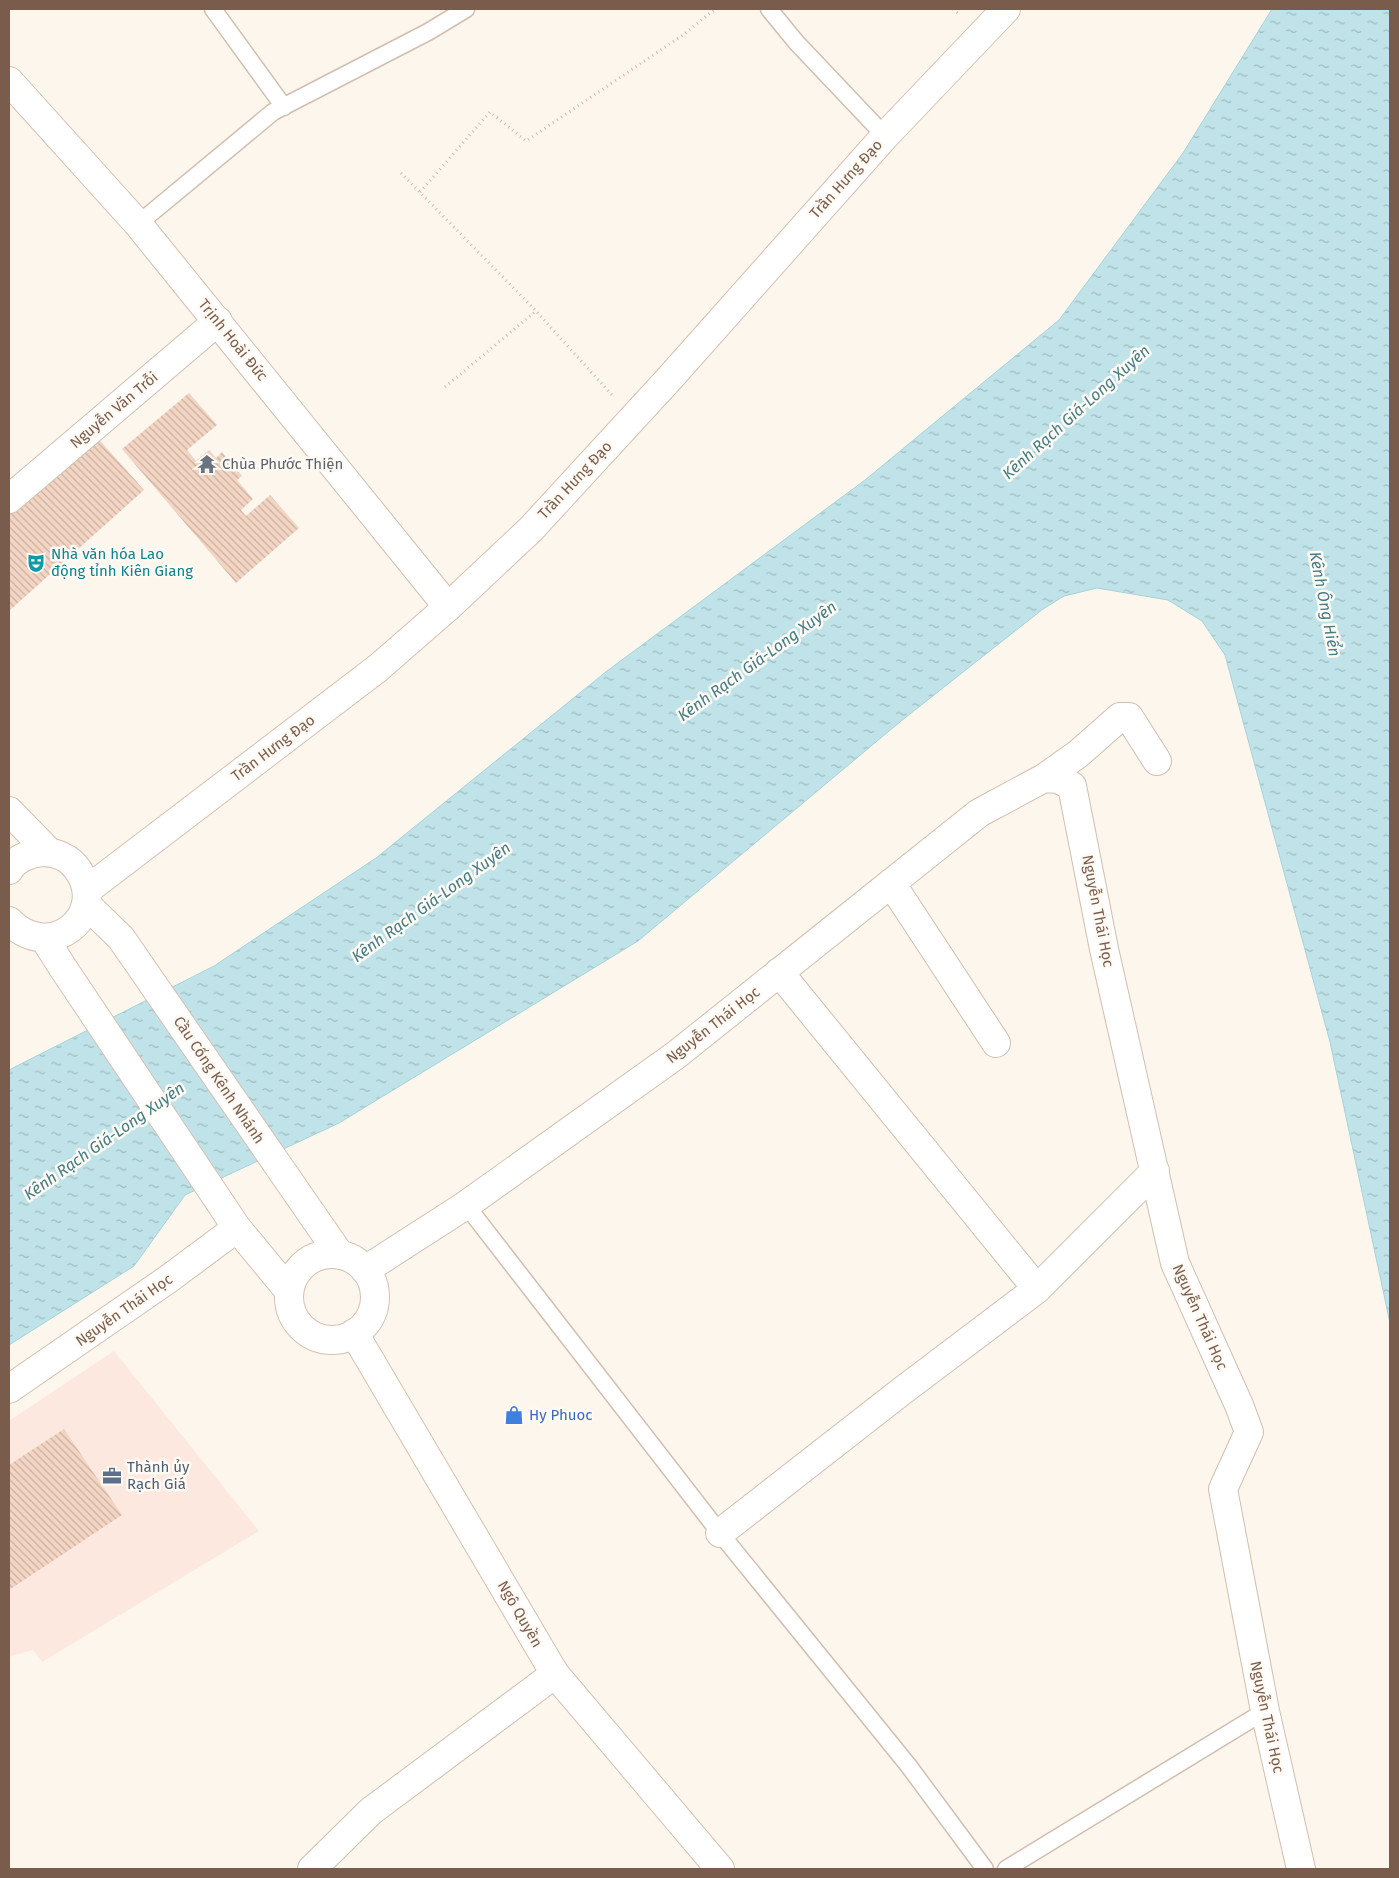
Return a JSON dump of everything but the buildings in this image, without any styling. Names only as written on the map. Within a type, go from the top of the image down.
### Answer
[{"type":"street","name":"Trần Hưng Đạo","points":[[86,897],[378,668],[448,607],[530,529],[633,418],[885,136],[1006,9]]},
{"type":"street","name":"Trịnh Hoài Đức","points":[[9,81],[138,224],[448,607]]},
{"type":"street","name":"Nguyễn Văn Trỗi","points":[[9,499],[218,321]]},
{"type":"street","points":[[1044,778],[1078,754],[1120,717],[1124,716],[1130,717],[1157,761]]},
{"type":"street","name":"Nguyễn Thái Học","points":[[365,1270],[466,1205],[676,1055],[978,813],[1044,778],[1058,780],[1072,786],[1104,949],[1175,1263],[1240,1405],[1249,1432],[1223,1489],[1265,1712],[1300,1869]]},
{"type":"street","points":[[9,811],[49,852]]},
{"type":"street","points":[[9,870],[22,858],[35,852],[49,852],[63,856],[74,864],[82,876],[86,897],[80,918],[71,929],[58,936],[44,938],[30,936],[17,929],[9,921]]},
{"type":"street","points":[[890,883],[996,1043]]},
{"type":"street","name":"Cầu Cống Kênh Nhánh","points":[[86,897],[121,938],[340,1255]]},
{"type":"street","points":[[44,938],[237,1228],[289,1291]]},
{"type":"street","points":[[780,972],[1037,1289]]},
{"type":"street","points":[[720,1533],[902,1391],[1037,1289],[1155,1171]]},
{"type":"street","name":"Nguyễn Thái Học","points":[[9,1389],[167,1280],[237,1228]]},
{"type":"street","points":[[326,1255],[340,1255],[354,1260],[365,1270],[374,1289],[373,1311],[366,1324],[354,1334],[342,1339],[328,1340],[315,1336],[303,1329],[294,1318],[290,1305],[289,1291],[293,1278],[302,1267],[313,1259],[326,1255]]},
{"type":"street","name":"Ngô Quyền","points":[[354,1334],[555,1674],[720,1869]]},
{"type":"street","points":[[312,1869],[371,1811],[555,1674]]},
{"type":"lane","points":[[213,9],[284,107]]},
{"type":"lane","points":[[138,224],[273,112],[428,32],[466,9]]},
{"type":"lane","points":[[769,9],[796,42],[885,136]]},
{"type":"lane","points":[[466,1205],[720,1533],[908,1765],[985,1869]]},
{"type":"lane","points":[[1006,1869],[1265,1712]]},
{"type":"path","points":[[420,192],[490,112],[526,141],[682,35],[715,9]]},
{"type":"path","points":[[401,173],[536,311],[633,418]]},
{"type":"path","points":[[445,387],[536,311]]},
{"type":"shaded area","name":"Thành ủy Rạch Giá","points":[[114,1351],[259,1531],[42,1662],[33,1650],[9,1657],[9,1421]]},
{"type":"water","points":[[1272,9],[1390,9],[1390,1323],[1330,1042],[1225,655],[1202,621],[1168,600],[1097,588],[1064,596],[1043,609],[901,721],[638,941],[339,1123],[185,1195],[134,1266],[9,1345],[9,1070],[214,966],[376,858],[607,671],[865,480],[1059,320],[1183,153]]},
{"type":"place","name":"Chùa Phước Thiện","points":[[207,464]]},
{"type":"place","name":"Nhà văn hóa Lao động tỉnh Kiên Giang","points":[[36,563]]},
{"type":"place","name":"Hy Phuoc","points":[[514,1415]]},
{"type":"place","name":"Thành ủy Rạch Giá","points":[[112,1476]]},
{"type":"water label","name":"Kênh Rạch Giá-Long Xuyên","points":[[1076,412]]},
{"type":"water label","name":"Kênh Ông Hiển","points":[[1325,604]]},
{"type":"water label","name":"Kênh Rạch Giá-Long Xuyên","points":[[757,661]]},
{"type":"water label","name":"Kênh Rạch Giá-Long Xuyên","points":[[431,902]]},
{"type":"water label","name":"Kênh Rạch Giá-Long Xuyên","points":[[104,1141]]}]
